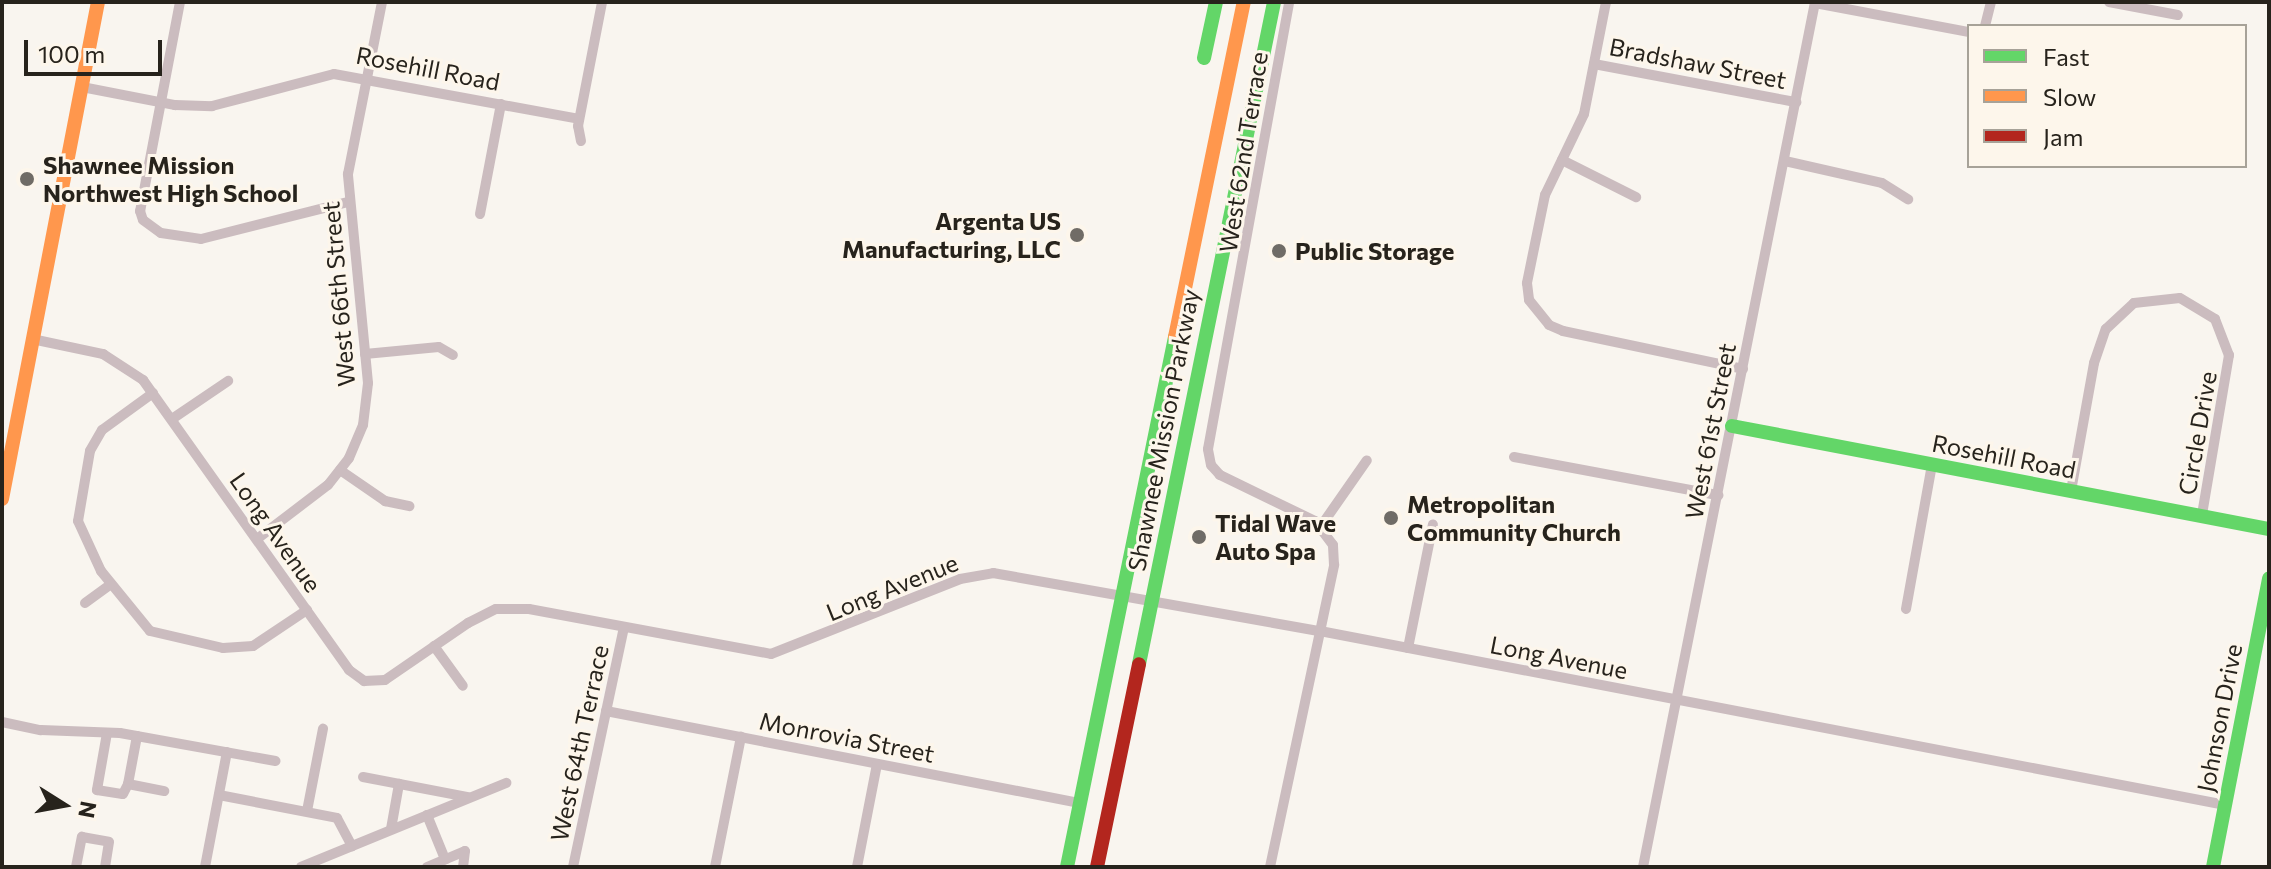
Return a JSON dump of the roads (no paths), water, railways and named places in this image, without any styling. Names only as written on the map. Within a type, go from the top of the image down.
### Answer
[{"type":"main road","points":[[2,499],[98,2]]},
{"type":"main road","points":[[1204,58],[1216,2]]},
{"type":"main road","name":"Shawnee Mission Parkway","points":[[1067,867],[1244,2]]},
{"type":"main road","name":"Shawnee Mission Parkway","points":[[1097,867],[1274,2]]},
{"type":"main road","points":[[1192,261],[1200,286],[1211,298]]},
{"type":"main road","points":[[1184,296],[1203,343]]},
{"type":"main road","name":"Rosehill Road","points":[[1732,426],[2269,529]]},
{"type":"main road","name":"Johnson Drive","points":[[2213,867],[2269,578]]},
{"type":"street","points":[[180,2],[140,211],[151,229],[201,239],[348,202]]},
{"type":"street","name":"West 66th Street","points":[[257,539],[321,492],[340,470],[363,425],[365,354],[348,202],[348,174],[382,2]]},
{"type":"street","points":[[581,141],[579,119],[602,2]]},
{"type":"street","name":"West 62nd Terrace","points":[[1289,2],[1208,449],[1211,465],[1220,475],[1321,526]]},
{"type":"street","points":[[1606,2],[1584,114],[1545,195],[1527,283],[1535,311],[1563,331],[1743,369]]},
{"type":"street","points":[[1986,24],[1991,2]]},
{"type":"street","points":[[2109,2],[2178,15]]},
{"type":"street","points":[[1815,3],[1967,32]]},
{"type":"street","name":"West 61st Street","points":[[1643,867],[1815,3]]},
{"type":"street","name":"Bradshaw Street","points":[[1594,64],[1796,102]]},
{"type":"street","name":"Rosehill Road","points":[[82,87],[160,102],[212,106],[315,76],[367,78],[579,119]]},
{"type":"street","points":[[480,214],[501,104]]},
{"type":"street","points":[[1562,160],[1636,197]]},
{"type":"street","points":[[1785,161],[1882,183],[1908,199]]},
{"type":"street","name":"Circle Drive","points":[[2071,491],[2094,363],[2106,329],[2134,303],[2180,298],[2215,319],[2229,355],[2202,515]]},
{"type":"street","name":"Long Avenue","points":[[32,339],[103,354],[134,372],[172,419],[349,670],[364,681],[385,680],[496,609],[529,609],[771,654],[978,575],[1009,575],[1320,631],[2225,805]]},
{"type":"street","points":[[365,354],[439,347],[453,355]]},
{"type":"street","points":[[172,419],[228,381]]},
{"type":"street","points":[[153,393],[102,430],[90,451],[78,521],[89,554],[110,585],[150,631],[233,650],[253,646],[307,610]]},
{"type":"street","points":[[1514,457],[1718,495]]},
{"type":"street","points":[[1270,867],[1334,556],[1321,526],[1367,460]]},
{"type":"street","points":[[1906,609],[1932,465]]},
{"type":"street","points":[[340,470],[385,501],[409,506]]},
{"type":"street","points":[[1408,648],[1433,524]]},
{"type":"street","points":[[85,603],[110,585]]},
{"type":"street","name":"West 64th Terrace","points":[[573,867],[624,627]]},
{"type":"street","points":[[434,646],[463,686]]},
{"type":"street","name":"Monrovia Street","points":[[606,711],[1081,803]]},
{"type":"street","points":[[2,722],[41,730],[137,736],[275,761]]},
{"type":"street","points":[[307,811],[323,729]]},
{"type":"street","points":[[107,733],[97,790],[123,794],[128,784],[137,736]]},
{"type":"street","points":[[715,867],[741,737]]},
{"type":"street","points":[[205,867],[227,752]]},
{"type":"street","points":[[857,867],[877,764]]},
{"type":"street","points":[[363,777],[470,798]]},
{"type":"street","points":[[301,867],[506,783]]},
{"type":"street","points":[[128,784],[164,791]]},
{"type":"street","points":[[391,829],[399,784]]},
{"type":"street","points":[[219,795],[337,818],[352,846]]},
{"type":"street","points":[[427,815],[445,859]]},
{"type":"street","points":[[79,866],[82,837],[109,842],[105,867]]},
{"type":"street","points":[[427,867],[465,851],[463,867]]},
{"type":"place","name":"Shawnee Mission Northwest High School","points":[[27,179]]},
{"type":"place","name":"Argenta US Manufacturing, LLC","points":[[1077,235]]},
{"type":"place","name":"Public Storage","points":[[1279,251]]},
{"type":"place","name":"Metropolitan Community Church","points":[[1391,518]]},
{"type":"place","name":"Tidal Wave Auto Spa","points":[[1199,537]]}]
